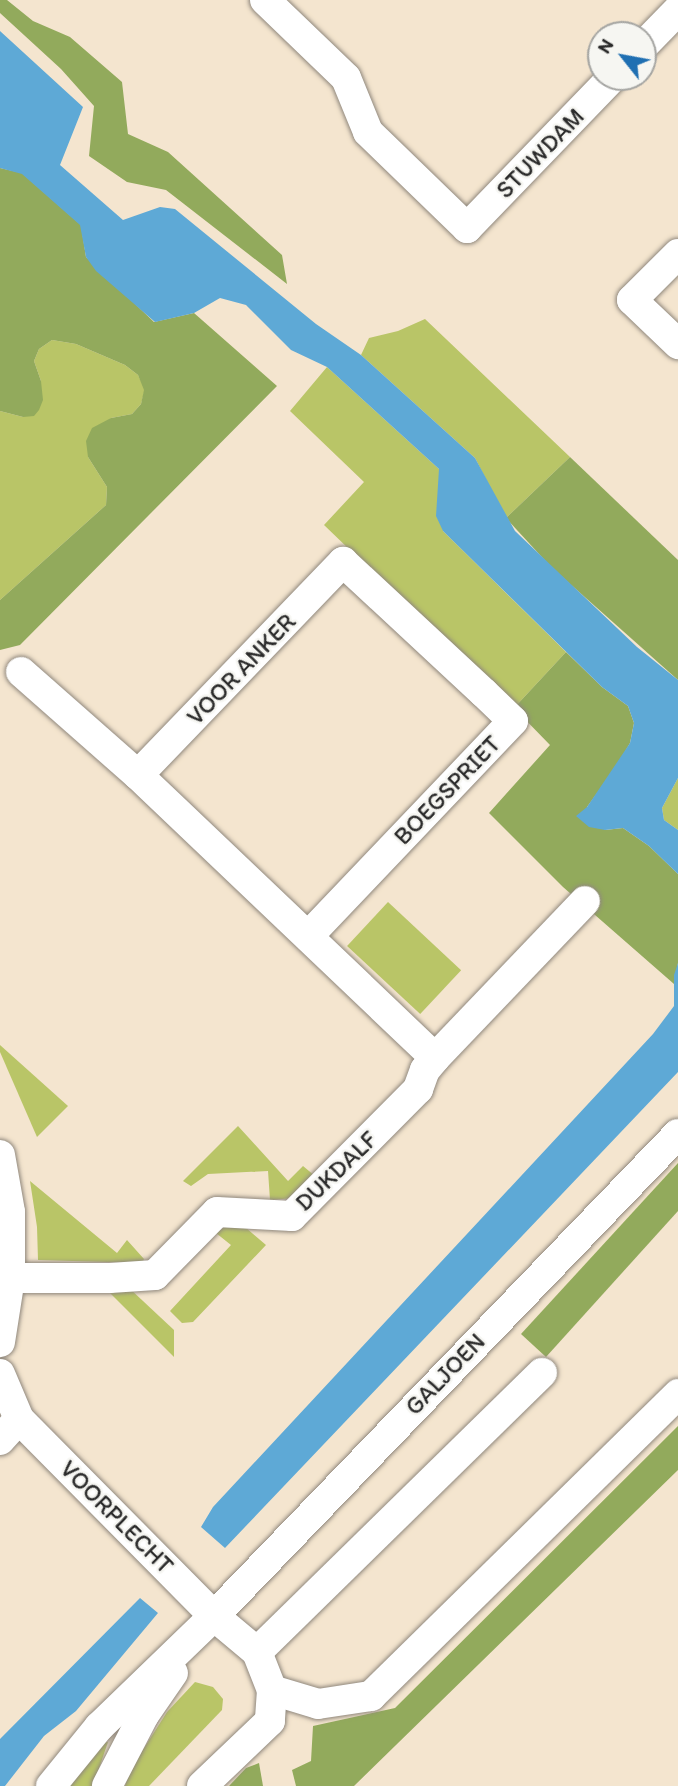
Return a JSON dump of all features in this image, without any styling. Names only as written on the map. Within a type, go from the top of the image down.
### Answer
[{"type":"street","name":"STUWDAM","points":[[265,0],[346,78],[368,132],[467,229],[600,91]]},
{"type":"street","points":[[657,32],[678,10]]},
{"type":"street","points":[[678,254],[632,300],[678,344]]},
{"type":"street","name":"VOOR ANKER","points":[[138,775],[343,562]]},
{"type":"street","name":"BOEGSPRIET","points":[[308,936],[513,721],[343,562]]},
{"type":"street","points":[[21,672],[138,775],[435,1058]]},
{"type":"street","name":"DUKDALF","points":[[10,1278],[110,1279],[155,1275],[217,1212],[292,1216],[418,1089],[425,1070],[435,1058],[585,901]]},
{"type":"street","name":"GALJOEN","points":[[51,1786],[99,1727],[214,1616],[678,1134]]},
{"type":"street","points":[[0,1155],[9,1212],[10,1278],[0,1342]]},
{"type":"street","points":[[257,1652],[542,1373]]},
{"type":"street","name":"VOORPLECHT","points":[[0,1374],[9,1430],[165,1564],[214,1616]]},
{"type":"street","points":[[272,1690],[318,1704],[371,1696],[678,1394]]},
{"type":"street","points":[[202,1786],[270,1721],[272,1690],[257,1652],[214,1616]]},
{"type":"street","name":"GALJOEN","points":[[107,1786],[144,1715],[214,1616]]},
{"type":"green space","points":[[0,0],[7,0],[33,21],[70,37],[122,82],[128,134],[168,152],[282,255],[287,284],[166,190],[127,182],[89,156],[94,106],[61,69],[0,13]]},
{"type":"green space","points":[[0,168],[22,173],[81,225],[86,257],[154,322],[194,313],[277,386],[20,645],[0,650],[0,600],[106,505],[107,487],[88,457],[86,441],[92,428],[111,418],[132,414],[141,404],[144,390],[138,375],[125,365],[76,344],[52,340],[39,349],[34,361],[41,381],[43,400],[39,410],[34,416],[23,417],[0,411]]},
{"type":"green space","points":[[425,319],[570,457],[506,518],[475,458],[361,355],[369,338],[398,331]]},
{"type":"green space","points":[[52,340],[76,344],[125,365],[138,375],[145,389],[141,404],[132,414],[111,418],[88,457],[107,487],[106,505],[0,600],[0,411],[23,417],[41,381],[34,361],[39,349]]},
{"type":"green space","points":[[327,367],[439,469],[443,531],[566,652],[514,708],[324,525],[364,482],[290,411]]},
{"type":"green space","points":[[570,457],[678,560],[678,680],[551,567],[506,518]]},
{"type":"green space","points":[[566,652],[602,687],[628,706],[634,723],[630,743],[587,807],[605,830],[623,828],[649,846],[678,874],[678,963],[674,984],[563,887],[489,813],[550,745],[514,708]]},
{"type":"green space","points":[[678,778],[678,830],[664,820],[662,808]]},
{"type":"green space","points":[[388,902],[461,970],[420,1014],[347,946]]},
{"type":"green space","points":[[0,1045],[68,1106],[37,1137],[0,1052]]},
{"type":"green space","points":[[238,1126],[288,1181],[303,1166],[315,1176],[294,1198],[270,1200],[268,1171],[208,1174],[191,1186],[183,1181]]},
{"type":"green space","points":[[678,1163],[678,1211],[546,1357],[521,1334]]},
{"type":"green space","points":[[30,1181],[117,1253],[127,1240],[144,1259],[142,1263],[38,1260],[37,1227]]},
{"type":"green space","points":[[229,1224],[245,1227],[266,1245],[193,1322],[182,1323],[170,1311],[231,1245],[216,1233]]},
{"type":"green space","points":[[128,1287],[174,1330],[174,1357],[108,1291]]},
{"type":"green space","points":[[678,1426],[678,1470],[354,1786],[296,1786],[292,1770],[311,1761],[313,1726],[395,1708]]},
{"type":"green space","points":[[195,1682],[213,1687],[223,1699],[222,1710],[149,1786],[125,1786],[130,1770],[167,1712]]},
{"type":"green space","points":[[108,1742],[93,1786],[66,1786],[100,1743]]},
{"type":"green space","points":[[259,1763],[263,1786],[229,1786],[246,1768]]},
{"type":"water","points":[[0,31],[83,107],[60,165],[123,220],[160,207],[175,209],[316,324],[361,355],[475,458],[515,531],[637,647],[678,680],[678,778],[662,808],[664,820],[678,830],[678,874],[649,846],[623,828],[605,830],[589,827],[576,816],[587,807],[630,743],[634,723],[628,706],[602,687],[443,531],[436,516],[439,469],[327,367],[291,350],[246,305],[220,298],[194,313],[155,322],[96,271],[86,257],[80,225],[22,174],[0,168]]},
{"type":"water","points":[[678,963],[678,1072],[225,1548],[201,1527],[213,1507],[653,1034],[674,1006],[674,975]]},
{"type":"water","points":[[140,1598],[158,1613],[76,1711],[44,1736],[5,1786],[0,1786],[0,1739]]}]
